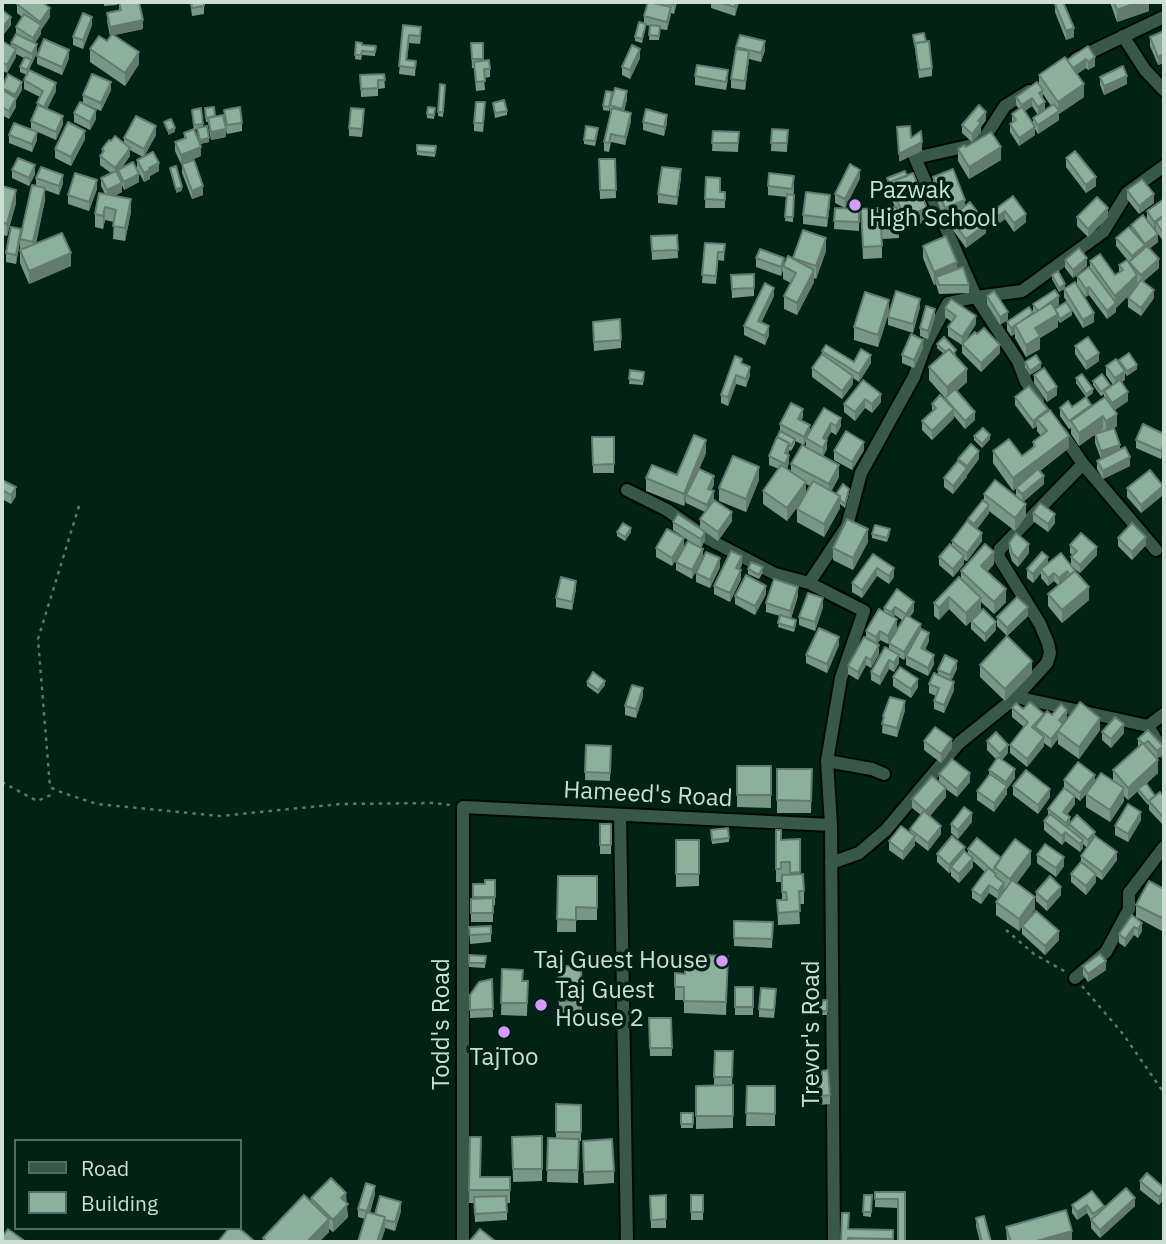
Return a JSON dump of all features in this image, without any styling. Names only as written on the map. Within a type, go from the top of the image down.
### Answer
[{"type":"street","points":[[1068,64],[1164,17]]},
{"type":"street","points":[[1123,36],[1145,70],[1164,90]]},
{"type":"street","points":[[1037,85],[1005,106],[977,144],[915,158],[976,297],[1018,361],[1026,382],[1083,464],[1156,550]]},
{"type":"street","points":[[627,491],[667,510],[710,540],[775,574],[809,583],[847,526],[861,473],[914,377],[926,344],[948,303],[1022,291],[1103,232],[1127,194],[1164,166]]},
{"type":"street","points":[[831,863],[859,853],[886,830],[959,743],[1016,697],[1047,663],[1050,653],[1040,624],[998,556],[1000,549],[1083,464]]},
{"type":"street","name":"Trevor's Road","points":[[809,583],[864,611],[841,678],[827,761],[831,825],[834,1242]]},
{"type":"street","points":[[1016,697],[1148,726],[1164,753]]},
{"type":"street","points":[[1148,726],[1164,713]]},
{"type":"street","points":[[827,761],[872,769],[884,775]]},
{"type":"street","name":"Hameed's Road","points":[[463,807],[831,825]]},
{"type":"street","name":"Todd's Road","points":[[463,807],[463,1242]]},
{"type":"street","points":[[620,815],[627,1242]]},
{"type":"street","points":[[1075,978],[1106,953],[1129,909],[1129,893],[1164,847]]},
{"type":"path","points":[[79,506],[38,639],[50,787],[97,804],[220,816],[340,804],[433,803],[463,807]]},
{"type":"path","points":[[2,782],[37,801],[53,794],[54,790]]},
{"type":"path","points":[[1006,930],[1034,954],[1075,978],[1123,1034],[1164,1093]]},
{"type":"building","points":[[42,2],[50,8],[40,22],[17,4]]},
{"type":"building","points":[[119,2],[139,2],[143,20],[110,27],[107,13],[121,10]]},
{"type":"building","points":[[191,2],[204,2],[204,6],[192,8]]},
{"type":"building","points":[[648,2],[671,7],[667,22],[644,16]]},
{"type":"building","points":[[717,2],[736,2],[735,7]]},
{"type":"building","points":[[1063,2],[1074,28],[1066,31],[1055,4]]},
{"type":"building","points":[[1114,2],[1138,2],[1117,10]]},
{"type":"building","points":[[2,10],[11,17],[2,28]]},
{"type":"building","points":[[83,13],[92,17],[83,40],[73,37]]},
{"type":"building","points":[[24,14],[41,25],[33,38],[16,27]]},
{"type":"building","points":[[639,22],[646,24],[642,39],[635,37]]},
{"type":"building","points":[[403,25],[421,27],[420,36],[409,35],[406,60],[416,61],[415,68],[399,66]]},
{"type":"building","points":[[650,25],[660,26],[659,36],[649,35]]},
{"type":"building","points":[[1164,31],[1164,54],[1158,57],[1150,37]]},
{"type":"building","points":[[924,33],[926,42],[915,45],[913,35]]},
{"type":"building","points":[[16,34],[37,44],[32,54],[11,43]]},
{"type":"building","points":[[112,34],[139,52],[125,73],[90,49],[99,36],[107,41]]},
{"type":"building","points":[[740,35],[765,41],[761,53],[736,47]]},
{"type":"building","points":[[44,39],[69,50],[62,67],[37,56]]},
{"type":"building","points":[[2,41],[16,49],[7,65],[2,62]]},
{"type":"building","points":[[929,41],[932,68],[919,70],[915,43]]},
{"type":"building","points":[[356,42],[376,46],[375,52],[362,51],[361,55],[355,55]]},
{"type":"building","points":[[471,43],[483,43],[483,59],[472,59]]},
{"type":"building","points":[[632,45],[640,49],[630,70],[622,67]]},
{"type":"building","points":[[1088,46],[1095,57],[1088,62],[1086,59],[1073,68],[1067,60]]},
{"type":"building","points":[[736,49],[749,51],[745,81],[731,79]]},
{"type":"building","points":[[25,57],[32,60],[27,70],[20,67]]},
{"type":"building","points":[[1065,57],[1084,84],[1058,102],[1039,75]]},
{"type":"building","points":[[489,60],[490,69],[484,69],[485,81],[476,82],[474,62]]},
{"type":"building","points":[[697,65],[728,70],[726,82],[695,76]]},
{"type":"building","points":[[1123,66],[1127,76],[1104,86],[1100,77]]},
{"type":"building","points":[[29,70],[56,83],[44,107],[37,103],[43,91],[24,80]]},
{"type":"building","points":[[8,74],[22,82],[15,95],[2,88]]},
{"type":"building","points":[[92,74],[111,82],[101,103],[83,95]]},
{"type":"building","points":[[384,74],[385,80],[378,80],[378,88],[361,89],[360,75]]},
{"type":"building","points":[[1037,82],[1043,90],[1039,93],[1045,102],[1038,107],[1032,98],[1022,105],[1016,97]]},
{"type":"building","points":[[440,84],[445,85],[443,112],[438,112]]},
{"type":"building","points":[[615,88],[627,91],[622,109],[610,105]]},
{"type":"building","points":[[2,90],[16,98],[9,111],[2,107]]},
{"type":"building","points":[[606,91],[612,92],[609,107],[603,106]]},
{"type":"building","points":[[504,100],[507,111],[495,113],[493,103]]},
{"type":"building","points":[[80,102],[96,110],[90,122],[74,113]]},
{"type":"building","points":[[476,102],[485,102],[483,123],[474,123]]},
{"type":"building","points":[[1054,104],[1059,111],[1038,125],[1033,118]]},
{"type":"building","points":[[38,105],[63,116],[56,132],[31,121]]},
{"type":"building","points":[[979,105],[986,112],[972,134],[962,125]]},
{"type":"building","points":[[214,107],[215,116],[206,118],[205,108]]},
{"type":"building","points":[[240,107],[242,123],[227,125],[224,110]]},
{"type":"building","points":[[428,107],[435,108],[434,115],[427,114]]},
{"type":"building","points":[[1022,107],[1035,127],[1019,138],[1010,124],[1016,120],[1012,114]]},
{"type":"building","points":[[201,108],[203,124],[194,125],[192,110]]},
{"type":"building","points":[[351,108],[364,109],[362,129],[349,128]]},
{"type":"building","points":[[612,108],[631,113],[625,137],[611,134],[609,143],[604,142]]},
{"type":"building","points":[[646,109],[667,115],[664,127],[643,122]]},
{"type":"building","points":[[223,115],[226,129],[211,132],[208,118]]},
{"type":"building","points":[[136,116],[156,126],[144,149],[124,138]]},
{"type":"building","points":[[171,119],[175,128],[168,131],[164,122]]},
{"type":"building","points":[[68,122],[85,131],[71,157],[55,149]]},
{"type":"building","points":[[14,123],[37,132],[32,144],[9,135]]},
{"type":"building","points":[[207,126],[209,138],[200,140],[197,128]]},
{"type":"building","points":[[586,126],[598,128],[595,141],[584,140]]},
{"type":"building","points":[[910,126],[911,138],[921,131],[922,142],[899,154],[897,127]]},
{"type":"building","points":[[194,129],[201,147],[181,155],[175,142],[186,138],[184,133]]},
{"type":"building","points":[[772,129],[788,130],[787,143],[771,143]]},
{"type":"building","points":[[713,131],[739,132],[738,143],[712,143]]},
{"type":"building","points":[[991,132],[1001,147],[969,167],[958,149]]},
{"type":"building","points":[[115,136],[130,148],[115,168],[100,156],[104,151],[102,149]]},
{"type":"building","points":[[417,145],[436,146],[435,153],[417,151]]},
{"type":"building","points":[[1075,151],[1096,177],[1086,185],[1066,158]]},
{"type":"building","points":[[153,152],[159,163],[144,173],[137,160]]},
{"type":"building","points":[[18,158],[35,165],[29,178],[12,170]]},
{"type":"building","points":[[599,159],[615,159],[616,190],[600,190]]},
{"type":"building","points":[[194,160],[203,186],[192,191],[182,164]]},
{"type":"building","points":[[133,162],[139,174],[124,182],[118,170]]},
{"type":"building","points":[[850,164],[860,170],[845,199],[835,194]]},
{"type":"building","points":[[176,166],[182,187],[176,189],[170,168]]},
{"type":"building","points":[[41,167],[63,175],[59,186],[36,178]]},
{"type":"building","points":[[662,167],[681,169],[677,197],[658,194]]},
{"type":"building","points":[[953,169],[965,200],[945,208],[933,177]]},
{"type":"building","points":[[116,171],[122,183],[107,190],[101,178]]},
{"type":"building","points":[[905,171],[907,176],[890,182],[890,186],[887,178]]},
{"type":"building","points":[[75,173],[97,180],[89,202],[68,195]]},
{"type":"building","points":[[769,173],[794,176],[792,189],[768,186]]},
{"type":"building","points":[[913,173],[927,208],[904,217],[890,182]]},
{"type":"building","points":[[706,177],[720,178],[720,192],[725,192],[725,200],[705,199]]},
{"type":"building","points":[[1142,179],[1154,194],[1139,206],[1127,190]]},
{"type":"building","points":[[32,185],[45,188],[33,242],[20,239]]},
{"type":"building","points":[[2,186],[16,190],[7,224],[2,222]]},
{"type":"building","points":[[806,192],[830,195],[827,218],[803,215]]},
{"type":"building","points":[[99,193],[131,199],[125,228],[113,226],[116,210],[105,207],[103,216],[95,214]]},
{"type":"building","points":[[787,194],[794,195],[793,217],[785,217]]},
{"type":"building","points":[[1013,196],[1026,214],[1014,223],[1005,211],[997,217],[993,211]]},
{"type":"building","points":[[1097,197],[1108,208],[1088,229],[1077,217]]},
{"type":"building","points":[[1164,199],[1164,215],[1154,222],[1147,211]]},
{"type":"building","points":[[970,202],[986,224],[966,239],[950,218]]},
{"type":"building","points":[[897,207],[899,225],[881,226],[882,246],[863,247],[861,209]]},
{"type":"building","points":[[835,208],[859,209],[859,222],[834,221]]},
{"type":"building","points":[[1143,215],[1158,234],[1145,244],[1131,225]]},
{"type":"building","points":[[1164,217],[1164,234],[1156,222]]},
{"type":"building","points":[[11,227],[21,229],[16,255],[6,253]]},
{"type":"building","points":[[1129,227],[1145,245],[1132,256],[1116,238]]},
{"type":"building","points":[[803,230],[826,238],[816,266],[793,258]]},
{"type":"building","points":[[62,233],[71,253],[29,271],[20,250]]},
{"type":"building","points":[[677,235],[678,250],[652,251],[651,236]]},
{"type":"building","points":[[946,236],[957,262],[934,272],[923,246]]},
{"type":"building","points":[[705,243],[725,244],[724,252],[718,252],[716,276],[702,275]]},
{"type":"building","points":[[1147,246],[1159,259],[1141,275],[1129,262]]},
{"type":"building","points":[[1079,248],[1087,258],[1073,270],[1065,260]]},
{"type":"building","points":[[760,249],[784,258],[781,267],[756,258]]},
{"type":"building","points":[[1100,254],[1115,275],[1123,270],[1119,265],[1127,260],[1137,275],[1115,296],[1090,261]]},
{"type":"building","points":[[788,256],[814,270],[797,303],[784,296],[796,273],[783,266]]},
{"type":"building","points":[[963,267],[969,285],[939,285],[936,277]]},
{"type":"building","points":[[1089,267],[1116,303],[1107,311],[1077,276]]},
{"type":"building","points":[[1058,271],[1065,284],[1059,288],[1052,275]]},
{"type":"building","points":[[754,274],[754,288],[732,289],[731,275]]},
{"type":"building","points":[[1141,280],[1154,290],[1141,308],[1128,298]]},
{"type":"building","points":[[1075,282],[1094,313],[1083,320],[1064,289]]},
{"type":"building","points":[[765,283],[774,288],[758,321],[769,326],[765,336],[744,326]]},
{"type":"building","points":[[1055,290],[1059,296],[1038,311],[1033,304]]},
{"type":"building","points":[[896,291],[920,299],[913,324],[888,317]]},
{"type":"building","points":[[994,291],[1008,312],[1000,317],[987,296]]},
{"type":"building","points":[[865,292],[889,300],[878,335],[854,327]]},
{"type":"building","points":[[951,299],[976,316],[962,337],[948,327],[956,316],[945,308]]},
{"type":"building","points":[[1066,302],[1072,311],[1060,319],[1055,309]]},
{"type":"building","points":[[1051,303],[1058,314],[1035,328],[1040,336],[1026,345],[1015,325]]},
{"type":"building","points":[[926,306],[935,309],[928,331],[920,328]]},
{"type":"building","points":[[1029,307],[1033,313],[1011,328],[1007,322]]},
{"type":"building","points":[[620,319],[621,340],[594,342],[593,322]]},
{"type":"building","points":[[984,328],[1000,345],[981,363],[962,344]]},
{"type":"building","points":[[911,334],[923,340],[914,360],[902,355]]},
{"type":"building","points":[[944,337],[956,350],[953,354],[949,349],[946,352],[937,344]]},
{"type":"building","points":[[1088,337],[1099,353],[1086,362],[1075,346]]},
{"type":"building","points":[[826,345],[854,362],[861,349],[871,355],[859,374],[822,351]]},
{"type":"building","points":[[949,349],[967,369],[947,387],[929,367]]},
{"type":"building","points":[[1129,353],[1137,365],[1127,371],[1119,360]]},
{"type":"building","points":[[822,354],[853,376],[842,391],[812,368]]},
{"type":"building","points":[[1036,355],[1041,363],[1030,371],[1025,362]]},
{"type":"building","points":[[735,356],[750,367],[746,379],[736,375],[728,397],[721,395]]},
{"type":"building","points":[[1116,359],[1125,371],[1115,378],[1106,366]]},
{"type":"building","points":[[1044,368],[1057,387],[1047,393],[1034,375]]},
{"type":"building","points":[[630,370],[644,372],[643,381],[629,379]]},
{"type":"building","points":[[1082,374],[1093,389],[1086,394],[1076,378]]},
{"type":"building","points":[[1102,374],[1110,385],[1101,392],[1093,381]]},
{"type":"building","points":[[863,380],[881,394],[872,404],[865,399],[855,412],[844,404]]},
{"type":"building","points":[[1120,380],[1128,392],[1112,403],[1104,391]]},
{"type":"building","points":[[1029,386],[1048,409],[1033,421],[1015,397]]},
{"type":"building","points":[[955,389],[975,412],[965,421],[945,398]]},
{"type":"building","points":[[940,395],[954,409],[932,431],[922,421],[936,408],[932,404]]},
{"type":"building","points":[[1086,397],[1091,405],[1069,421],[1060,408],[1068,401],[1072,407]]},
{"type":"building","points":[[1105,397],[1117,414],[1106,421],[1103,416],[1079,433],[1071,421]]},
{"type":"building","points":[[791,403],[803,409],[798,419],[810,425],[804,437],[780,424]]},
{"type":"building","points":[[824,408],[841,418],[836,426],[831,423],[823,438],[827,440],[823,448],[806,438]]},
{"type":"building","points":[[1050,410],[1069,436],[1013,478],[993,451],[1009,439],[1022,456],[1035,446],[1033,442],[1047,431],[1037,419]]},
{"type":"building","points":[[1143,424],[1164,434],[1161,451],[1136,440]]},
{"type":"building","points":[[983,428],[990,435],[982,444],[974,436]]},
{"type":"building","points":[[1114,428],[1120,445],[1101,451],[1095,434]]},
{"type":"building","points":[[780,431],[795,439],[791,446],[777,437]]},
{"type":"building","points":[[846,431],[864,442],[852,462],[834,451]]},
{"type":"building","points":[[694,435],[706,440],[684,494],[646,478],[652,465],[677,475]]},
{"type":"building","points":[[592,437],[614,437],[614,464],[593,465]]},
{"type":"building","points":[[777,437],[789,443],[785,453],[789,455],[785,464],[769,456]]},
{"type":"building","points":[[971,444],[979,451],[967,466],[958,459]]},
{"type":"building","points":[[802,445],[839,465],[829,484],[791,464]]},
{"type":"building","points":[[1125,447],[1130,457],[1103,471],[1097,461]]},
{"type":"building","points":[[733,456],[759,467],[746,499],[719,488]]},
{"type":"building","points":[[958,461],[967,468],[953,486],[944,478]]},
{"type":"building","points":[[781,465],[806,482],[787,508],[763,491]]},
{"type":"building","points":[[699,469],[714,476],[708,489],[714,491],[707,505],[686,495]]},
{"type":"building","points":[[1038,469],[1044,476],[1022,494],[1016,488]]},
{"type":"building","points":[[1150,470],[1163,486],[1141,505],[1127,488]]},
{"type":"building","points":[[2,480],[16,487],[11,495],[2,490]]},
{"type":"building","points":[[995,480],[1026,504],[1015,518],[984,494]]},
{"type":"building","points":[[813,481],[840,496],[824,524],[797,509]]},
{"type":"building","points":[[843,484],[849,489],[845,504],[836,494]]},
{"type":"building","points":[[714,500],[732,512],[718,532],[700,519]]},
{"type":"building","points":[[983,500],[989,505],[974,524],[968,519]]},
{"type":"building","points":[[1040,503],[1055,514],[1048,524],[1033,513]]},
{"type":"building","points":[[678,514],[705,532],[701,539],[673,522]]},
{"type":"building","points":[[847,519],[868,529],[853,558],[833,548]]},
{"type":"building","points":[[967,521],[982,533],[967,553],[952,541]]},
{"type":"building","points":[[623,523],[631,528],[625,537],[617,532]]},
{"type":"building","points":[[1132,523],[1146,537],[1132,552],[1118,538]]},
{"type":"building","points":[[875,525],[890,529],[887,538],[872,534]]},
{"type":"building","points":[[667,529],[684,538],[672,558],[656,548]]},
{"type":"building","points":[[1016,533],[1029,544],[1018,559],[1012,553],[1009,543]]},
{"type":"building","points":[[1081,533],[1097,547],[1080,565],[1071,557],[1077,551],[1070,545]]},
{"type":"building","points":[[688,541],[703,549],[692,570],[676,562]]},
{"type":"building","points":[[950,544],[964,556],[953,569],[939,557]]},
{"type":"building","points":[[985,544],[994,552],[981,566],[1006,589],[994,602],[961,571]]},
{"type":"building","points":[[731,551],[742,556],[736,568],[741,570],[730,593],[714,586]]},
{"type":"building","points":[[706,552],[720,558],[710,580],[696,573]]},
{"type":"building","points":[[1042,552],[1048,557],[1033,574],[1027,569]]},
{"type":"building","points":[[1061,553],[1076,572],[1070,575],[1067,571],[1059,578],[1054,573],[1048,578],[1041,569]]},
{"type":"building","points":[[873,554],[894,568],[889,576],[877,568],[862,590],[852,583]]},
{"type":"building","points":[[751,562],[763,567],[759,575],[748,569]]},
{"type":"building","points":[[1075,571],[1089,587],[1062,610],[1048,594]]},
{"type":"building","points":[[746,575],[766,586],[755,606],[735,596]]},
{"type":"building","points":[[561,577],[576,581],[572,602],[556,598]]},
{"type":"building","points":[[959,577],[981,598],[966,613],[949,597],[939,608],[934,603]]},
{"type":"building","points":[[774,579],[798,587],[790,611],[766,603]]},
{"type":"building","points":[[897,589],[914,602],[906,614],[895,607],[891,612],[884,608]]},
{"type":"building","points":[[808,593],[823,598],[815,622],[799,617]]},
{"type":"building","points":[[1017,597],[1028,607],[1007,628],[997,617]]},
{"type":"building","points":[[879,609],[897,619],[888,636],[880,631],[876,637],[866,631]]},
{"type":"building","points":[[983,609],[996,622],[985,634],[971,621]]},
{"type":"building","points":[[780,615],[796,620],[794,628],[778,623]]},
{"type":"building","points":[[906,615],[921,624],[904,652],[889,643]]},
{"type":"building","points":[[819,628],[839,637],[827,664],[806,655]]},
{"type":"building","points":[[921,629],[929,633],[921,648],[934,655],[928,668],[906,656]]},
{"type":"building","points":[[1007,636],[1032,661],[1005,689],[980,665]]},
{"type":"building","points":[[864,637],[879,645],[871,660],[866,657],[858,672],[848,666]]},
{"type":"building","points":[[885,647],[899,655],[894,663],[889,660],[880,677],[871,672]]},
{"type":"building","points":[[945,655],[957,661],[950,675],[938,670]]},
{"type":"building","points":[[900,667],[918,679],[911,689],[893,677]]},
{"type":"building","points":[[593,672],[605,681],[598,690],[587,682]]},
{"type":"building","points":[[934,673],[954,682],[944,705],[934,701],[939,688],[929,684]]},
{"type":"building","points":[[632,685],[643,688],[636,709],[625,706]]},
{"type":"building","points":[[890,697],[905,701],[897,728],[882,724]]},
{"type":"building","points":[[1030,702],[1044,714],[1032,727],[1044,737],[1027,759],[1010,745],[1028,722],[1012,708],[1016,703],[1023,709]]},
{"type":"building","points":[[1080,702],[1100,718],[1079,747],[1058,731]]},
{"type":"building","points":[[1061,704],[1067,710],[1059,720],[1063,724],[1051,739],[1035,727],[1047,711],[1052,715]]},
{"type":"building","points":[[1115,717],[1124,724],[1111,739],[1102,732]]},
{"type":"building","points":[[935,727],[952,739],[941,754],[924,741]]},
{"type":"building","points":[[1148,730],[1163,746],[1157,751],[1148,741],[1144,744],[1138,739]]},
{"type":"building","points":[[996,732],[1008,745],[1000,754],[987,741]]},
{"type":"building","points":[[1143,743],[1158,760],[1128,788],[1113,770]]},
{"type":"building","points":[[586,745],[611,746],[610,773],[585,772]]},
{"type":"building","points":[[998,757],[1015,769],[1006,782],[989,770]]},
{"type":"building","points":[[952,759],[970,773],[957,789],[939,774]]},
{"type":"building","points":[[1078,762],[1095,775],[1080,793],[1064,780]]},
{"type":"building","points":[[737,766],[771,766],[771,795],[737,795]]},
{"type":"building","points":[[777,769],[812,769],[811,801],[777,800]]},
{"type":"building","points":[[1026,770],[1050,789],[1038,805],[1013,786]]},
{"type":"building","points":[[1101,773],[1124,788],[1110,810],[1086,794]]},
{"type":"building","points":[[990,774],[1007,786],[994,803],[977,791]]},
{"type":"building","points":[[932,776],[946,788],[926,811],[912,799]]},
{"type":"building","points":[[1146,783],[1155,796],[1148,801],[1138,789]]},
{"type":"building","points":[[1064,788],[1075,796],[1063,812],[1070,817],[1066,823],[1048,809]]},
{"type":"building","points":[[1160,792],[1164,797],[1164,818],[1149,801]]},
{"type":"building","points":[[1128,804],[1141,812],[1128,834],[1115,826]]},
{"type":"building","points":[[964,807],[972,813],[958,830],[951,824]]},
{"type":"building","points":[[924,811],[941,826],[928,843],[910,829]]},
{"type":"building","points":[[1050,814],[1083,840],[1080,844],[1065,832],[1062,836],[1044,821]]},
{"type":"building","points":[[1077,815],[1095,832],[1088,840],[1069,824]]},
{"type":"building","points":[[600,824],[611,824],[611,845],[600,845]]},
{"type":"building","points":[[901,826],[915,836],[903,852],[889,841]]},
{"type":"building","points":[[728,828],[729,838],[712,840],[711,830]]},
{"type":"building","points":[[776,830],[781,830],[781,840],[800,839],[800,872],[790,873],[790,862],[781,862],[781,869],[776,869]]},
{"type":"building","points":[[952,836],[965,847],[949,865],[937,854]]},
{"type":"building","points":[[1095,836],[1117,852],[1102,872],[1081,856]]},
{"type":"building","points":[[977,838],[1001,858],[993,871],[968,849]]},
{"type":"building","points":[[1015,839],[1031,851],[1010,879],[994,867]]},
{"type":"building","points":[[676,840],[699,840],[699,874],[676,874]]},
{"type":"building","points":[[1045,844],[1064,857],[1056,868],[1037,855]]},
{"type":"building","points":[[964,851],[973,858],[959,874],[951,867]]},
{"type":"building","points":[[1081,862],[1096,874],[1086,886],[1071,874]]},
{"type":"building","points":[[988,868],[1004,883],[998,891],[989,885],[981,896],[972,890]]},
{"type":"building","points":[[803,874],[804,891],[799,891],[800,911],[778,913],[777,900],[787,900],[786,892],[782,892],[782,875]]},
{"type":"building","points":[[558,876],[597,876],[597,908],[576,907],[576,920],[557,919]]},
{"type":"building","points":[[1050,876],[1061,887],[1047,902],[1036,892]]},
{"type":"building","points":[[485,880],[495,880],[495,897],[473,897],[473,884],[485,884]]},
{"type":"building","points":[[1012,880],[1035,897],[1019,919],[996,902]]},
{"type":"building","points":[[1149,881],[1164,889],[1162,918],[1136,905]]},
{"type":"building","points":[[493,898],[493,913],[471,913],[471,899]]},
{"type":"building","points":[[1036,911],[1059,931],[1045,946],[1022,926]]},
{"type":"building","points":[[1132,915],[1142,923],[1138,929],[1134,927],[1125,939],[1119,934]]},
{"type":"building","points":[[734,921],[773,922],[772,939],[734,938]]},
{"type":"building","points":[[491,926],[491,934],[470,935],[469,927]]},
{"type":"building","points":[[1100,954],[1106,961],[1088,974],[1083,966]]},
{"type":"building","points":[[469,955],[486,956],[485,963],[469,963]]},
{"type":"building","points":[[701,955],[728,956],[726,1002],[684,1001],[684,987],[675,987],[675,973],[685,974],[685,962],[701,963]]},
{"type":"building","points":[[558,966],[581,966],[582,1000],[559,1001]]},
{"type":"building","points":[[502,969],[523,970],[522,981],[528,981],[527,1003],[501,1003]]},
{"type":"building","points":[[492,979],[493,1009],[470,1010],[470,995],[479,982]]},
{"type":"building","points":[[735,987],[753,987],[753,1007],[735,1007]]},
{"type":"building","points":[[761,988],[776,989],[774,1010],[759,1009]]},
{"type":"building","points":[[827,1000],[827,1011],[814,1011],[813,1001]]},
{"type":"building","points":[[649,1018],[671,1018],[672,1048],[650,1048]]},
{"type":"building","points":[[715,1051],[733,1051],[732,1077],[714,1077]]},
{"type":"building","points":[[828,1070],[830,1095],[809,1093],[808,1077],[822,1076],[822,1071]]},
{"type":"building","points":[[733,1085],[733,1116],[696,1116],[696,1086]]},
{"type":"building","points":[[747,1086],[775,1086],[775,1114],[746,1113]]},
{"type":"building","points":[[556,1104],[581,1105],[581,1132],[556,1132]]},
{"type":"building","points":[[681,1113],[693,1113],[693,1124],[681,1124]]},
{"type":"building","points":[[542,1136],[542,1169],[513,1169],[512,1137]]},
{"type":"building","points":[[470,1137],[481,1137],[480,1177],[510,1177],[510,1190],[469,1190]]},
{"type":"building","points":[[548,1138],[579,1139],[578,1170],[547,1170]]},
{"type":"building","points":[[612,1139],[614,1171],[584,1172],[583,1141]]},
{"type":"building","points":[[1147,1173],[1164,1188],[1159,1197],[1140,1181]]},
{"type":"building","points":[[331,1178],[346,1193],[341,1198],[348,1204],[333,1220],[311,1198]]},
{"type":"building","points":[[366,1183],[375,1186],[367,1211],[358,1209]]},
{"type":"building","points":[[1126,1188],[1135,1198],[1100,1230],[1091,1220]]},
{"type":"building","points":[[1092,1191],[1104,1206],[1093,1214],[1087,1205],[1077,1212],[1072,1205]]},
{"type":"building","points":[[875,1192],[905,1192],[905,1242],[898,1242],[898,1199],[875,1199]]},
{"type":"building","points":[[304,1195],[329,1219],[307,1242],[267,1242],[263,1238]]},
{"type":"building","points":[[666,1195],[666,1219],[651,1220],[650,1196]]},
{"type":"building","points":[[691,1195],[703,1195],[703,1212],[691,1212]]},
{"type":"building","points":[[864,1195],[872,1195],[871,1212],[863,1212]]},
{"type":"building","points":[[380,1196],[401,1202],[395,1222],[384,1220],[385,1217],[375,1214]]},
{"type":"building","points":[[506,1196],[507,1212],[475,1214],[474,1197]]},
{"type":"building","points":[[1066,1210],[1072,1231],[1033,1242],[1011,1242],[1006,1227]]},
{"type":"building","points":[[367,1212],[385,1217],[377,1242],[358,1242]]},
{"type":"building","points":[[842,1213],[849,1213],[848,1229],[893,1230],[893,1239],[848,1238],[848,1242],[841,1242]]},
{"type":"building","points":[[984,1216],[991,1242],[982,1242],[976,1218]]},
{"type":"building","points":[[8,1229],[26,1242],[2,1242]]},
{"type":"building","points":[[480,1229],[495,1241],[469,1242]]},
{"type":"building","points":[[227,1230],[241,1230],[253,1240],[251,1242],[218,1242]]},
{"type":"place","name":"Pazwak High School","points":[[855,205]]},
{"type":"place","name":"Taj Guest House","points":[[722,961]]},
{"type":"place","name":"Taj Guest House 2","points":[[541,1005]]},
{"type":"place","name":"TajToo","points":[[504,1032]]}]
